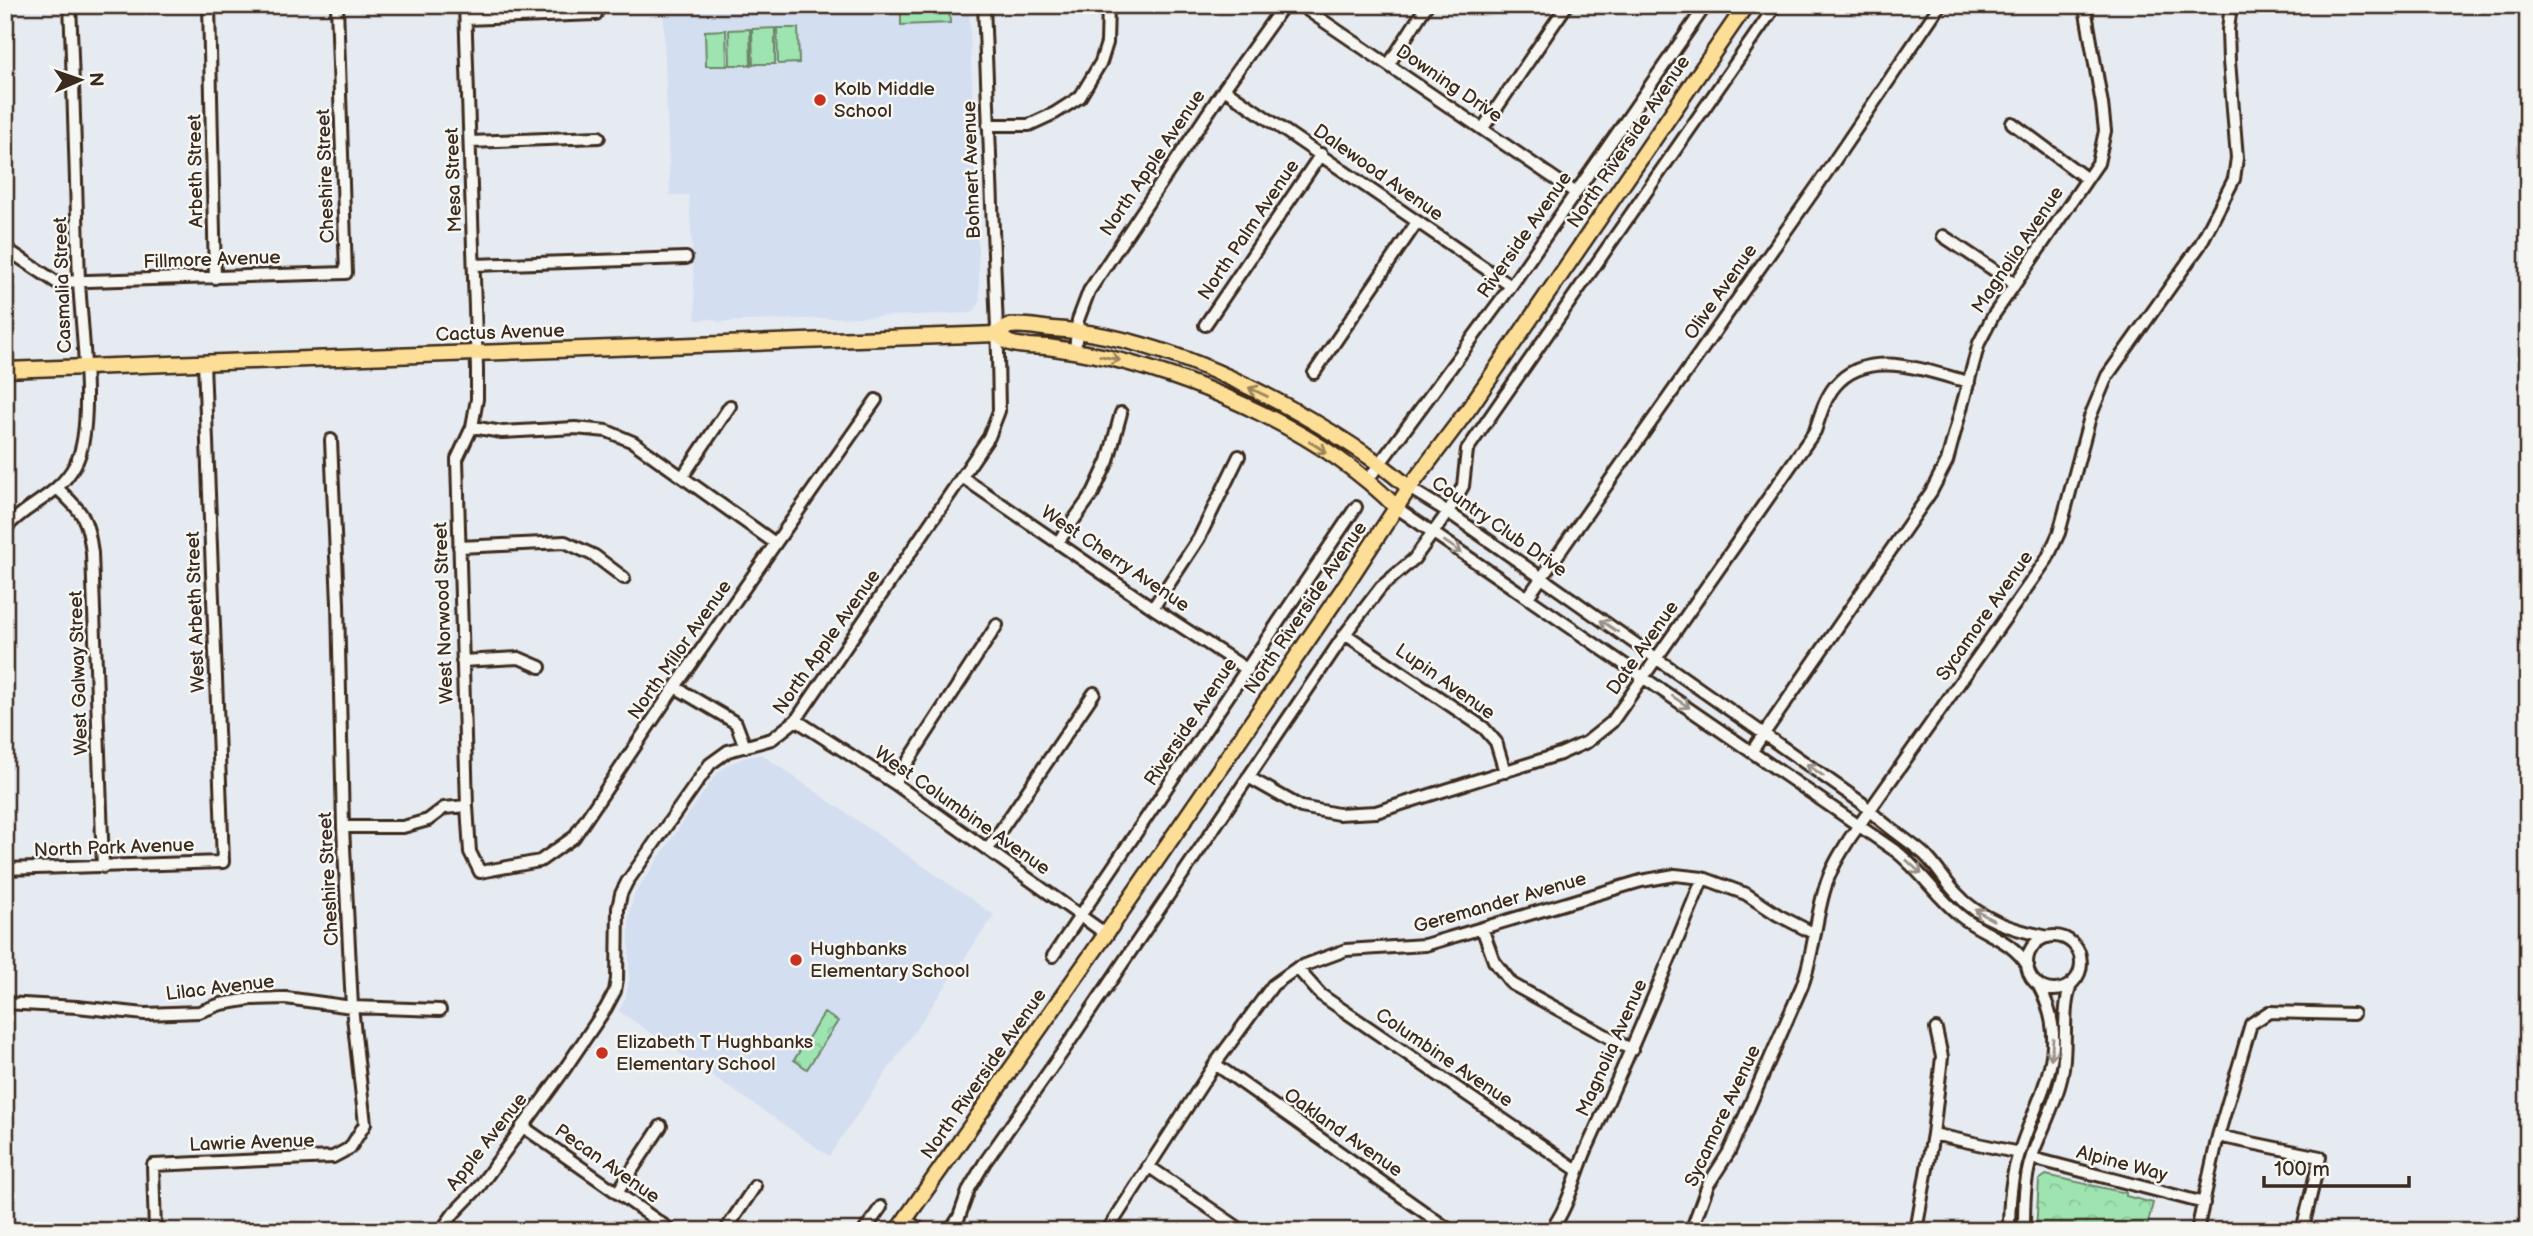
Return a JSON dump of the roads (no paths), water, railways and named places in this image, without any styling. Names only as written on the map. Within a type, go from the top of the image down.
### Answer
[{"type":"main road","name":"North Riverside Avenue","points":[[900,1225],[1106,934],[1341,592],[1409,488],[1470,407],[1746,5]]},
{"type":"main road","name":"Country Club Drive","points":[[996,334],[1010,326],[1077,331],[1123,341],[1209,369],[1283,404],[1379,464],[1409,488]]},
{"type":"main road","points":[[996,334],[1010,344],[1075,351],[1133,364],[1182,379],[1221,395],[1310,442],[1361,477],[1396,508]]},
{"type":"main road","name":"Cactus Avenue","points":[[5,370],[996,334]]},
{"type":"street","name":"Casmalia Street","points":[[6,525],[58,489],[76,465],[84,445],[86,397],[79,283],[70,5]]},
{"type":"street","name":"Arbeth Street","points":[[209,5],[215,278]]},
{"type":"street","name":"Cheshire Street","points":[[337,5],[346,273]]},
{"type":"street","name":"Mesa Street","points":[[465,5],[478,354]]},
{"type":"street","name":"Bohnert Avenue","points":[[984,5],[996,334]]},
{"type":"street","points":[[988,125],[1029,125],[1080,97],[1104,53],[1108,5]]},
{"type":"street","name":"North Apple Avenue","points":[[1075,351],[1078,320],[1089,291],[1224,89],[1284,5]]},
{"type":"street","name":"Downing Drive","points":[[1300,5],[1576,192]]},
{"type":"street","points":[[1389,64],[1427,5]]},
{"type":"street","points":[[1483,128],[1567,5]]},
{"type":"street","name":"Riverside Avenue","points":[[1361,477],[1379,464],[1511,286],[1706,5]]},
{"type":"street","points":[[950,1231],[985,1162],[1064,1050],[1345,634],[1381,587],[1414,559],[1448,512],[1463,486],[1467,450],[1776,5]]},
{"type":"street","name":"Olive Avenue","points":[[1528,597],[1818,185],[1940,5]]},
{"type":"street","name":"Magnolia Avenue","points":[[1752,751],[1931,492],[1947,461],[1979,344],[1993,316],[2098,163],[2105,131],[2091,39],[2082,5]]},
{"type":"street","name":"Sycamore Avenue","points":[[1691,1231],[1708,1185],[1729,1152],[1802,986],[1809,965],[1825,885],[1841,853],[2047,559],[2059,533],[2090,417],[2107,376],[2200,245],[2234,179],[2237,158],[2228,30],[2231,5]]},
{"type":"street","points":[[466,19],[596,14]]},
{"type":"street","name":"Dalewood Avenue","points":[[1224,89],[1511,286]]},
{"type":"street","points":[[2012,123],[2087,178]]},
{"type":"street","points":[[470,142],[599,137]]},
{"type":"street","name":"North Palm Avenue","points":[[1205,325],[1321,155]]},
{"type":"street","points":[[1314,373],[1417,222]]},
{"type":"street","points":[[1943,236],[2015,284]]},
{"type":"street","name":"Fillmore Avenue","points":[[5,248],[56,282],[346,273]]},
{"type":"street","points":[[474,265],[686,258]]},
{"type":"street","name":"North Apple Avenue","points":[[562,1073],[615,992],[618,908],[627,882],[710,764],[728,751],[772,739],[796,720],[989,437],[999,411],[996,334]]},
{"type":"street","name":"West Norwood Street","points":[[478,354],[477,399],[472,427],[457,460],[467,806],[470,852],[480,872]]},
{"type":"street","name":"West Arbeth Street","points":[[204,362],[223,862]]},
{"type":"street","name":"Date Avenue","points":[[1248,777],[1301,807],[1338,814],[1376,812],[1505,772],[1587,742],[1612,722],[1657,658],[1815,431],[1822,409],[1835,386],[1856,368],[1882,363],[1969,382]]},
{"type":"street","name":"North Milor Avenue","points":[[480,872],[540,861],[574,837],[675,687],[876,400]]},
{"type":"street","points":[[683,476],[730,406]]},
{"type":"street","points":[[1059,541],[1093,493],[1108,461],[1121,413]]},
{"type":"street","points":[[472,427],[502,432],[575,428],[607,431],[633,442],[775,543]]},
{"type":"street","name":"Cheshire Street","points":[[331,440],[343,827],[352,1007],[365,1124],[350,1149]]},
{"type":"street","points":[[1153,608],[1199,538],[1239,456]]},
{"type":"street","name":"West Cherry Avenue","points":[[962,477],[1248,670]]},
{"type":"street","name":"Country Club Drive","points":[[1409,488],[1448,512],[1862,803],[1881,823],[1926,856],[1954,892],[1979,913],[2018,931],[2048,937]]},
{"type":"street","name":"West Galway Street","points":[[58,489],[76,506],[89,526],[103,867]]},
{"type":"street","name":"Riverside Avenue","points":[[1053,956],[1356,507]]},
{"type":"street","points":[[1396,508],[1914,865],[1964,919],[2014,947],[2028,966],[2052,1012],[2053,1043],[2042,1097],[2019,1153],[2010,1197],[2009,1231]]},
{"type":"street","points":[[459,547],[565,542],[595,556],[624,578]]},
{"type":"street","points":[[894,783],[997,625]]},
{"type":"street","name":"Lupin Avenue","points":[[1345,634],[1484,727],[1496,742],[1505,772]]},
{"type":"street","points":[[462,661],[519,659],[540,667]]},
{"type":"street","points":[[675,687],[736,723],[745,747]]},
{"type":"street","points":[[988,849],[1094,693]]},
{"type":"street","name":"West Columbine Avenue","points":[[796,720],[894,783],[1106,934]]},
{"type":"street","points":[[343,827],[403,827],[428,820],[444,808],[467,806]]},
{"type":"street","name":"North Park Avenue","points":[[5,869],[223,862]]},
{"type":"street","name":"Geremander Avenue","points":[[1107,1231],[1215,1065],[1273,985],[1297,968],[1346,950],[1425,945],[1641,881],[1675,875],[1703,877],[1746,894],[1778,915],[1815,933]]},
{"type":"street","name":"Magnolia Avenue","points":[[1550,1231],[1565,1206],[1577,1170],[1632,1050],[1703,877]]},
{"type":"street","points":[[1482,928],[1494,961],[1512,984],[1632,1050]]},
{"type":"street","points":[[2024,1231],[2025,1194],[2032,1158],[2060,1084],[2066,1051],[2067,994],[2080,968],[2077,950],[2063,938],[2048,937],[2032,948],[2028,966]]},
{"type":"street","name":"Columbine Avenue","points":[[1297,968],[1321,995],[1577,1170]]},
{"type":"street","points":[[2038,984],[2055,989],[2071,984]]},
{"type":"street","name":"Lilac Avenue","points":[[5,1003],[145,1014],[199,1012],[221,1004],[251,999],[286,998],[352,1007],[440,1010]]},
{"type":"street","points":[[2197,1231],[2218,1136],[2251,1024],[2269,1012],[2353,1014]]},
{"type":"street","points":[[1916,1231],[1933,1133],[1942,1057],[1936,1029]]},
{"type":"street","name":"Oakland Avenue","points":[[1215,1065],[1451,1231]]},
{"type":"street","name":"Apple Avenue","points":[[441,1231],[479,1187],[562,1073]]},
{"type":"street","name":"Pecan Avenue","points":[[522,1126],[672,1231]]},
{"type":"street","points":[[617,1193],[661,1126]]},
{"type":"street","points":[[1933,1133],[2019,1153]]},
{"type":"street","points":[[2218,1136],[2320,1157],[2302,1231]]},
{"type":"street","name":"Lawrie Avenue","points":[[155,1231],[153,1165],[333,1157],[350,1149]]},
{"type":"street","name":"Alpine Way","points":[[2032,1158],[2204,1203]]},
{"type":"street","points":[[1148,1166],[1242,1231]]},
{"type":"street","points":[[725,1231],[755,1186]]},
{"type":"street","points":[[864,1231],[881,1207]]},
{"type":"street","points":[[900,1225],[923,1231]]},
{"type":"place","name":"Kolb Middle School","points":[[820,100]]},
{"type":"place","name":"Hughbanks Elementary School","points":[[796,960]]},
{"type":"place","name":"Elizabeth T Hughbanks Elementary School","points":[[602,1053]]}]
